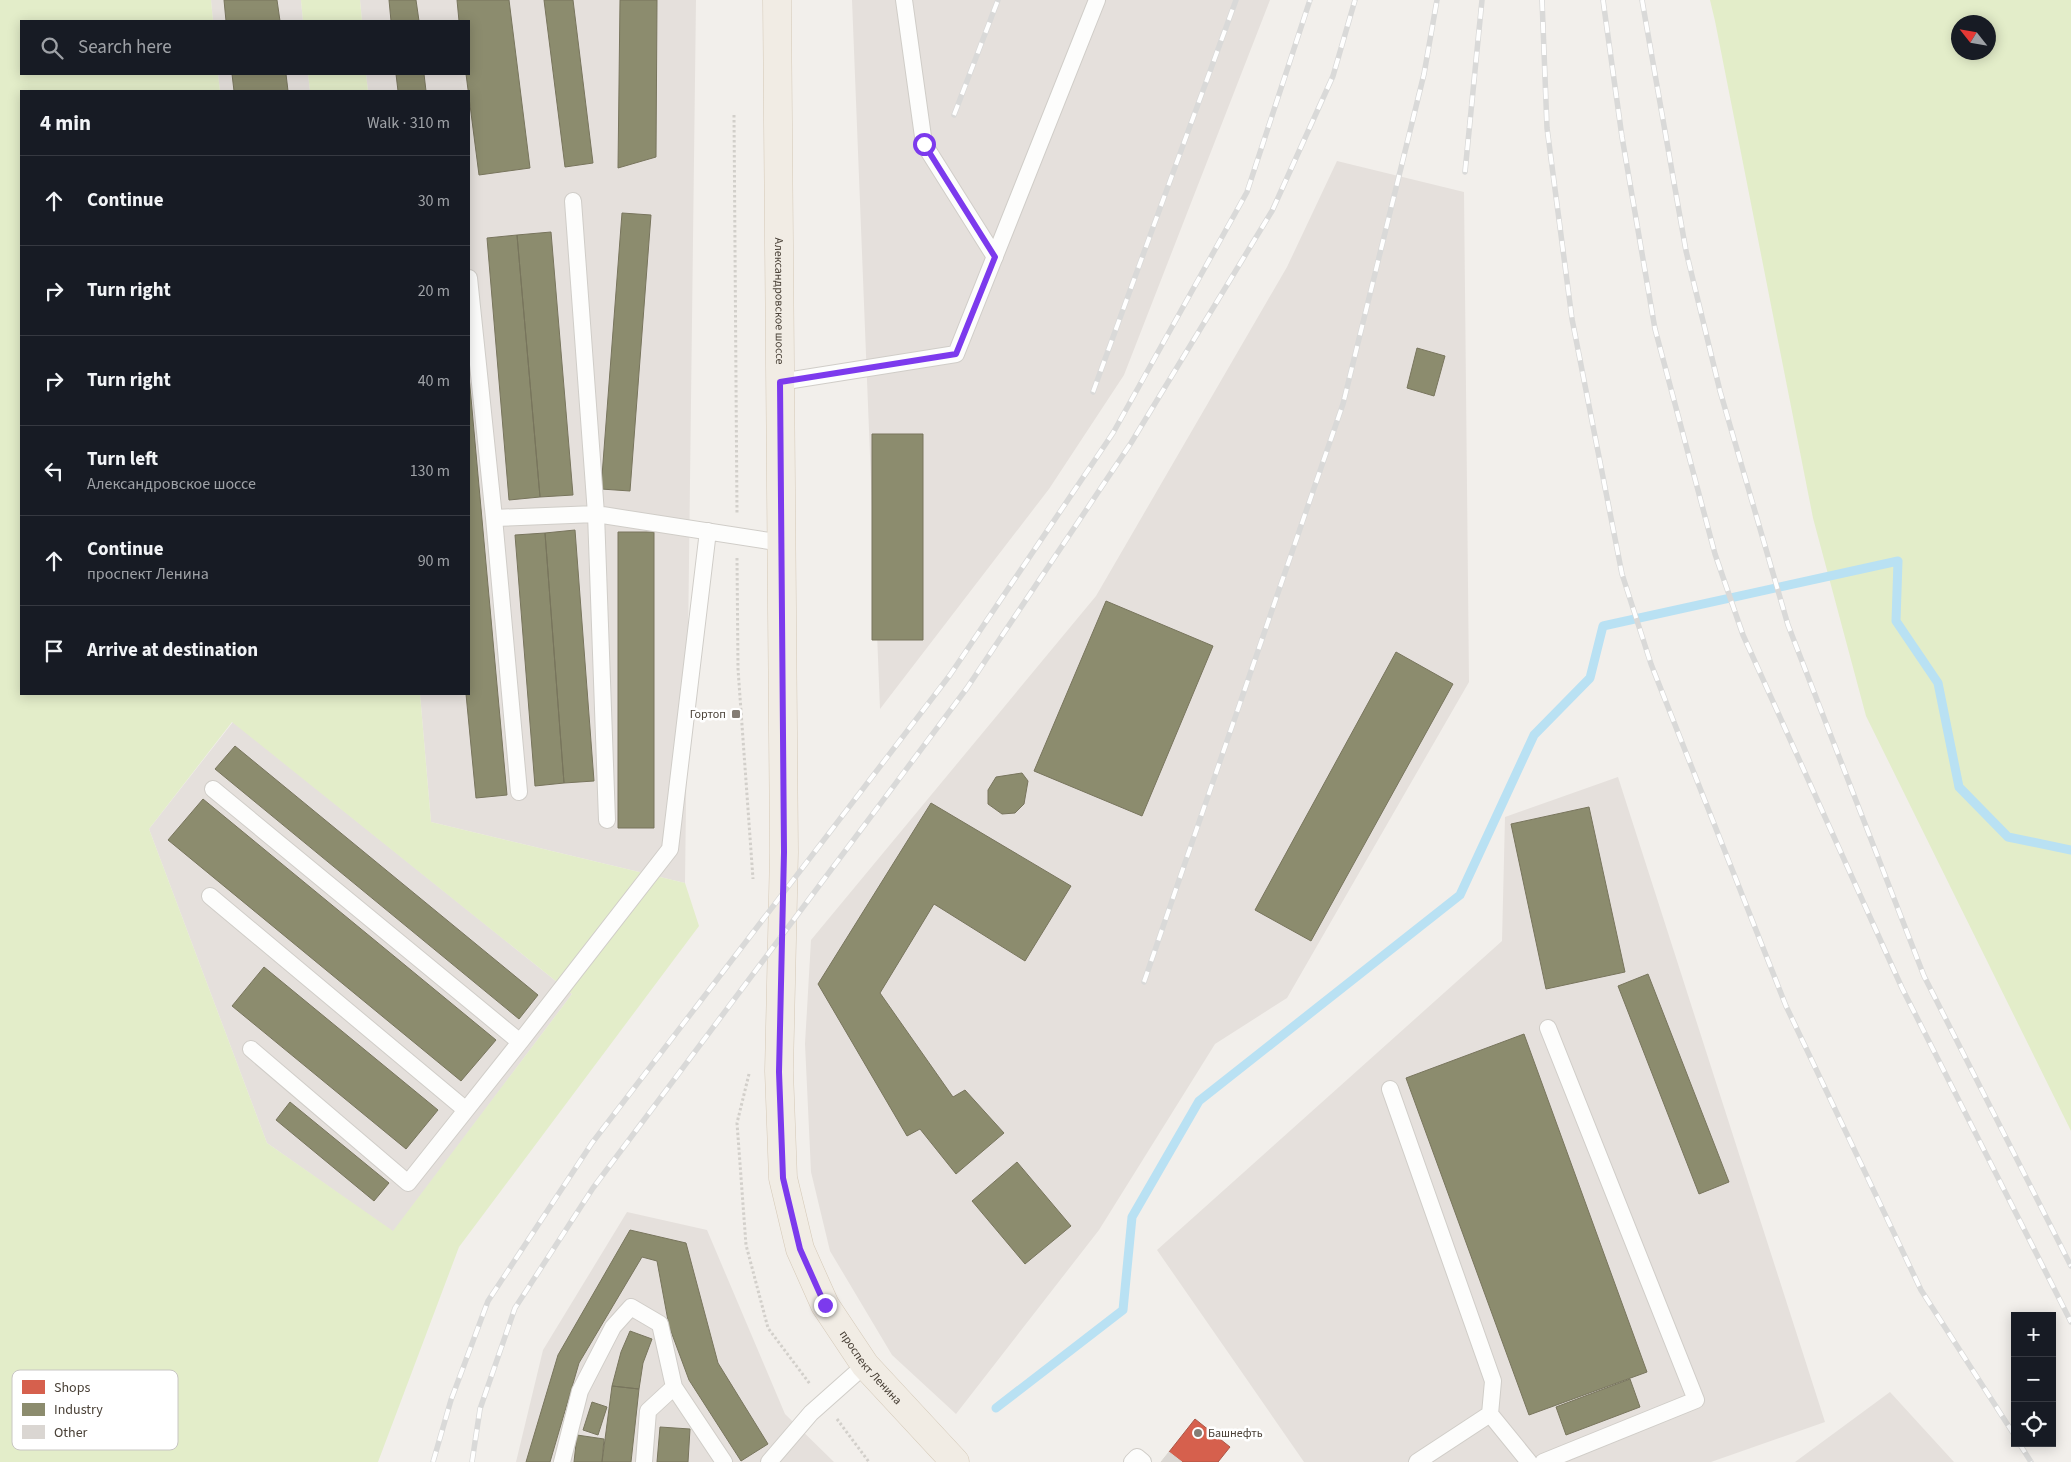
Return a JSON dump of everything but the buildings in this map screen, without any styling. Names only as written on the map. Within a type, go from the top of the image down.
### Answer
[{"type":"main road","name":"Александровское шоссе","points":[[777,0],[784,852],[782,934]]},
{"type":"main road","name":"проспект Ленина","points":[[782,934],[779,1072],[783,1178],[800,1249],[825,1305],[865,1365],[955,1462]]},
{"type":"lane","points":[[904,0],[924,144],[995,257]]},
{"type":"lane","points":[[780,382],[956,354],[1097,0]]},
{"type":"lane","points":[[573,201],[596,514],[607,820]]},
{"type":"lane","points":[[470,288],[494,518],[519,792]]},
{"type":"lane","points":[[494,518],[596,514],[782,543]]},
{"type":"lane","points":[[251,1049],[408,1183],[670,849],[708,531]]},
{"type":"lane","points":[[213,789],[520,1042]]},
{"type":"lane","points":[[210,896],[466,1110]]},
{"type":"lane","points":[[1543,1462],[1696,1400],[1548,1028]]},
{"type":"lane","points":[[1390,1088],[1493,1381],[1490,1414],[1529,1462]]},
{"type":"lane","points":[[562,1462],[580,1391],[613,1327],[631,1307],[660,1324],[674,1386],[724,1462]]},
{"type":"lane","points":[[769,1462],[811,1413],[865,1365]]},
{"type":"lane","points":[[644,1462],[648,1411],[674,1386]]},
{"type":"lane","points":[[1417,1462],[1490,1414]]},
{"type":"lane","points":[[1132,1462],[1137,1457],[1143,1462]]},
{"type":"path","points":[[734,115],[737,536]]},
{"type":"shaded area","points":[[211,0],[301,0],[303,20],[213,20]]},
{"type":"shaded area","points":[[360,0],[696,0],[685,883],[431,822],[420,695],[470,695],[470,90],[368,90],[366,75],[470,75],[470,20],[362,20]]},
{"type":"shaded area","points":[[852,0],[1270,0],[1124,375],[1049,489],[880,709]]},
{"type":"shaded area","points":[[218,75],[308,75],[310,90],[220,90]]},
{"type":"shaded area","points":[[1337,161],[1464,192],[1469,682],[1287,998],[1215,1044],[1099,1230],[956,1414],[892,1355],[830,1251],[811,1172],[805,1044],[811,940],[1096,596],[1287,267]]},
{"type":"shaded area","points":[[233,722],[572,994],[393,1232],[267,1143],[149,829]]},
{"type":"shaded area","points":[[1618,777],[1825,1422],[1711,1462],[1304,1462],[1157,1250],[1502,941],[1505,817]]},
{"type":"shaded area","points":[[627,1212],[707,1230],[785,1414],[834,1462],[516,1462],[543,1350]]},
{"type":"shaded area","points":[[1890,1392],[1954,1462],[1795,1462]]},
{"type":"green space","points":[[0,0],[211,0],[213,20],[20,20],[20,75],[218,75],[220,90],[20,90],[20,695],[420,695],[431,822],[685,883],[699,926],[459,1247],[378,1462],[0,1462]],"holes":[[[232,722],[572,994],[393,1231],[267,1143],[149,829]]]},
{"type":"green space","points":[[301,0],[360,0],[362,20],[303,20]]},
{"type":"green space","points":[[1710,0],[2071,0],[2071,1131],[1866,716],[1813,518]]},
{"type":"green space","points":[[308,75],[366,75],[368,90],[310,90]]},
{"type":"waterway","points":[[996,1408],[1123,1310],[1132,1217],[1199,1101],[1460,895],[1534,735],[1590,678],[1603,626],[1898,561],[1896,621],[1938,683],[1959,787],[2008,837],[2071,850]]},
{"type":"railway","points":[[954,115],[998,0]]},
{"type":"railway","points":[[1093,392],[1236,0]]},
{"type":"railway","points":[[433,1462],[451,1400],[488,1301],[592,1143],[950,675],[1113,433],[1247,192],[1310,0]]},
{"type":"railway","points":[[472,1462],[480,1409],[515,1308],[593,1188],[967,688],[1131,443],[1272,211],[1333,76],[1355,0]]},
{"type":"railway","points":[[1144,982],[1343,404],[1424,74],[1437,0]]},
{"type":"railway","points":[[1465,172],[1482,0]]},
{"type":"railway","points":[[1542,0],[1547,128],[1572,319],[1622,574],[1651,664],[1786,1006],[1921,1290],[2011,1430]]},
{"type":"railway","points":[[1603,0],[1622,137],[1655,329],[1715,554],[1743,635],[1902,988],[2071,1322]]},
{"type":"railway","points":[[1642,0],[1686,251],[1720,391],[1788,625],[1924,976],[2071,1266]]},
{"type":"railway","points":[[2022,1447],[2031,1462]]},
{"type":"place","name":"Гортоп","points":[[736,714]]},
{"type":"place","name":"Башнефть","points":[[1198,1433]]},
{"type":"route","points":[[825,1305],[800,1249],[783,1178],[779,1072],[784,852],[780,382],[956,354],[995,257],[924,144]]}]
